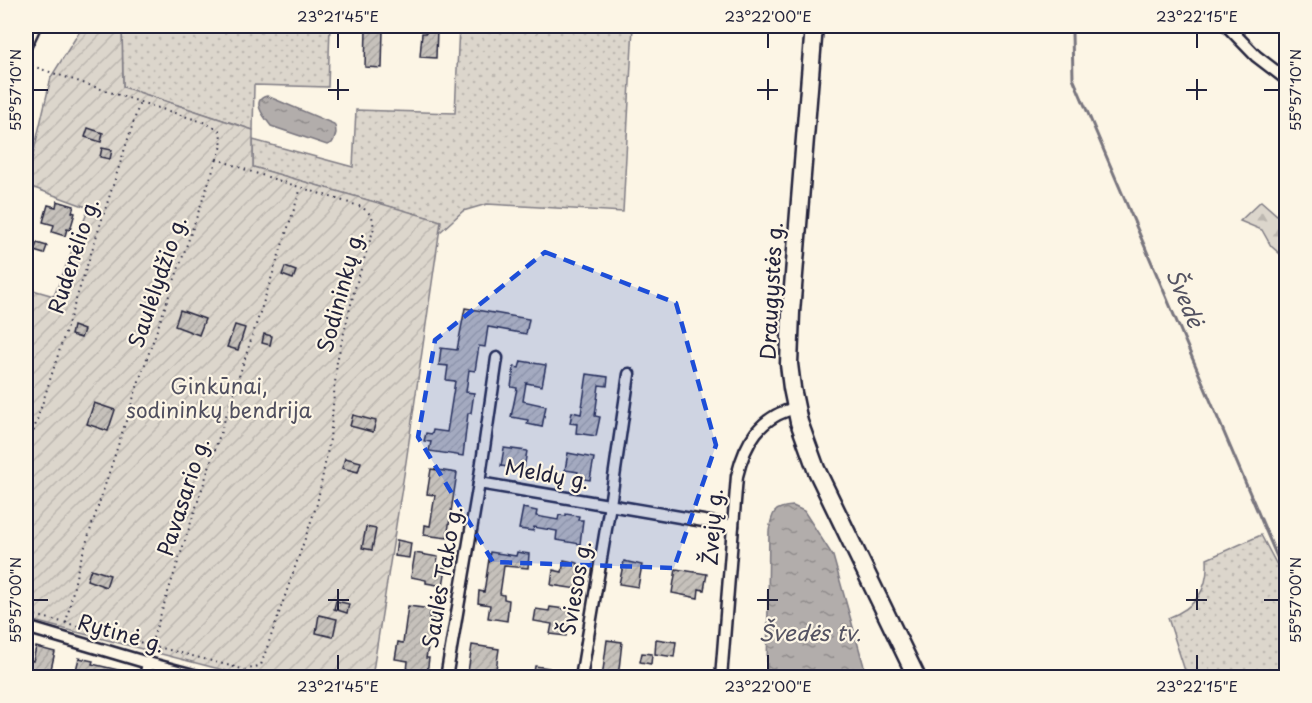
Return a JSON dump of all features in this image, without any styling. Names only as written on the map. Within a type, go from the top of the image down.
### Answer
[{"type":"main road","name":"Draugystės g.","points":[[814,26],[790,312],[789,364],[795,408],[816,469],[917,678]]},
{"type":"street","points":[[26,45],[35,26]]},
{"type":"street","points":[[1227,26],[1256,56],[1287,80]]},
{"type":"street","name":"Meldų g.","points":[[497,358],[479,483],[733,526]]},
{"type":"street","name":"Šviesos g.","points":[[581,678],[629,374]]},
{"type":"street","name":"Žvejų g.","points":[[721,678],[737,476],[742,456],[747,445],[773,415],[795,408]]},
{"type":"street","name":"Saulės Tako g.","points":[[446,678],[479,483]]},
{"type":"street","name":"Rytinė g.","points":[[26,627],[205,678]]},
{"type":"street","points":[[145,678],[148,663]]},
{"type":"path","points":[[26,64],[207,123],[220,131],[222,146],[217,159]]},
{"type":"path","name":"Rudenėlio g.","points":[[26,454],[140,102]]},
{"type":"path","name":"Sodininkų g.","points":[[26,613],[246,670],[261,665],[317,504],[330,439],[337,361],[355,288],[374,228],[372,216],[362,207],[217,159]]},
{"type":"path","name":"Saulėlydžio g.","points":[[66,622],[78,568],[139,381],[217,159]]},
{"type":"path","name":"Pavasario g.","points":[[151,645],[301,188]]},
{"type":"highlighted area","points":[[545,252],[676,303],[716,445],[674,568],[493,562],[418,437],[435,340]]},
{"type":"green space","name":"Ginkūnai, sodininkų bendrija","points":[[83,26],[122,26],[123,87],[253,130],[253,167],[441,221],[372,677],[250,677],[26,619],[26,288],[54,296],[89,208],[26,185],[51,77]]},
{"type":"green space","points":[[122,26],[330,26],[328,87],[254,85],[253,130],[123,87]]},
{"type":"green space","points":[[459,26],[633,26],[623,212],[487,204],[463,211],[439,233],[440,221],[253,167],[253,140],[353,167],[356,110],[455,113]]},
{"type":"green space","points":[[1261,201],[1286,223],[1286,259],[1271,246],[1262,230],[1240,221]]},
{"type":"green space","points":[[1261,535],[1286,582],[1286,677],[1187,677],[1168,618],[1178,614],[1199,596],[1206,580],[1207,559]]},
{"type":"water","points":[[267,96],[334,124],[336,134],[332,143],[327,145],[271,126],[262,114],[259,105],[259,101]]},
{"type":"water","name":"Švedės tv.","points":[[793,506],[804,511],[833,556],[867,677],[767,677],[769,531],[775,512],[781,508]]},
{"type":"building","points":[[426,28],[437,29],[436,58],[420,57],[422,33],[426,33]]},
{"type":"building","points":[[366,29],[383,30],[382,68],[365,67]]},
{"type":"building","points":[[88,128],[103,133],[101,142],[85,137]]},
{"type":"building","points":[[102,148],[112,150],[110,159],[100,157]]},
{"type":"building","points":[[57,201],[74,206],[72,212],[75,213],[70,230],[67,229],[65,236],[52,232],[54,225],[43,222],[48,205],[56,207]]},
{"type":"building","points":[[37,243],[47,246],[44,254],[34,251]]},
{"type":"building","points":[[285,267],[296,271],[293,279],[282,275]]},
{"type":"building","points":[[465,308],[529,319],[526,334],[488,327],[485,347],[479,346],[475,371],[469,370],[466,392],[474,393],[471,413],[468,413],[463,456],[429,451],[431,442],[424,441],[426,433],[432,434],[433,430],[447,432],[455,381],[446,380],[448,366],[439,365],[441,348],[457,350]]},
{"type":"building","points":[[180,310],[205,319],[199,335],[175,326]]},
{"type":"building","points":[[235,325],[245,328],[238,350],[227,347]]},
{"type":"building","points":[[73,326],[84,330],[81,338],[71,335]]},
{"type":"building","points":[[264,334],[272,336],[270,345],[262,343]]},
{"type":"building","points":[[521,361],[546,365],[542,386],[526,383],[523,401],[546,406],[542,427],[527,424],[528,420],[511,417],[517,388],[511,387],[514,367],[519,368]]},
{"type":"building","points":[[587,374],[608,377],[607,386],[599,385],[595,416],[600,417],[596,436],[576,433],[577,424],[570,423],[572,412],[581,414]]},
{"type":"building","points":[[94,403],[115,410],[108,431],[87,424]]},
{"type":"building","points":[[353,415],[376,421],[373,432],[350,426]]},
{"type":"building","points":[[504,448],[527,451],[524,469],[501,466]]},
{"type":"building","points":[[568,453],[594,458],[590,480],[577,478],[578,472],[565,470]]},
{"type":"building","points":[[345,458],[361,462],[358,472],[342,468]]},
{"type":"building","points":[[431,469],[457,473],[447,538],[424,535],[425,525],[430,526],[435,495],[427,494]]},
{"type":"building","points":[[523,508],[537,511],[536,516],[558,520],[559,515],[579,516],[578,520],[583,520],[580,544],[556,540],[557,531],[534,527],[533,531],[519,529]]},
{"type":"building","points":[[366,527],[376,529],[372,550],[362,548]]},
{"type":"building","points":[[397,540],[411,543],[409,558],[395,556]]},
{"type":"building","points":[[490,552],[516,556],[517,552],[529,554],[528,568],[504,566],[500,594],[504,595],[504,599],[509,600],[507,621],[488,618],[490,605],[478,603],[479,591],[484,592]]},
{"type":"building","points":[[415,553],[438,557],[436,567],[446,568],[443,586],[411,577]]},
{"type":"building","points":[[564,560],[578,563],[577,589],[551,585],[553,570],[562,572]]},
{"type":"building","points":[[624,561],[642,565],[638,587],[619,584]]},
{"type":"building","points":[[91,569],[110,575],[106,587],[87,580]]},
{"type":"building","points":[[676,569],[707,574],[704,590],[699,589],[698,598],[672,593]]},
{"type":"building","points":[[336,601],[349,604],[347,613],[334,609]]},
{"type":"building","points":[[408,606],[431,609],[429,619],[434,619],[426,658],[429,658],[427,674],[407,672],[408,661],[395,659],[398,642],[403,643]]},
{"type":"building","points":[[550,607],[572,610],[566,636],[550,634],[552,624],[534,621],[536,609],[549,611]]},
{"type":"building","points":[[319,615],[337,619],[333,637],[316,633]]},
{"type":"building","points":[[656,639],[676,642],[674,657],[655,654]]},
{"type":"building","points":[[607,640],[622,642],[618,678],[602,678]]},
{"type":"building","points":[[472,645],[499,649],[495,676],[468,672]]},
{"type":"building","points":[[36,647],[55,652],[51,669],[47,668],[45,678],[26,675],[26,659],[33,661]]},
{"type":"building","points":[[642,653],[652,654],[651,664],[640,662]]},
{"type":"building","points":[[79,658],[93,661],[92,664],[136,674],[135,678],[74,678]]},
{"type":"building","points":[[535,666],[549,668],[548,678],[533,678]]},
{"type":"waterway","name":"Švedė","points":[[1076,26],[1072,33],[1073,78],[1286,578]]}]
